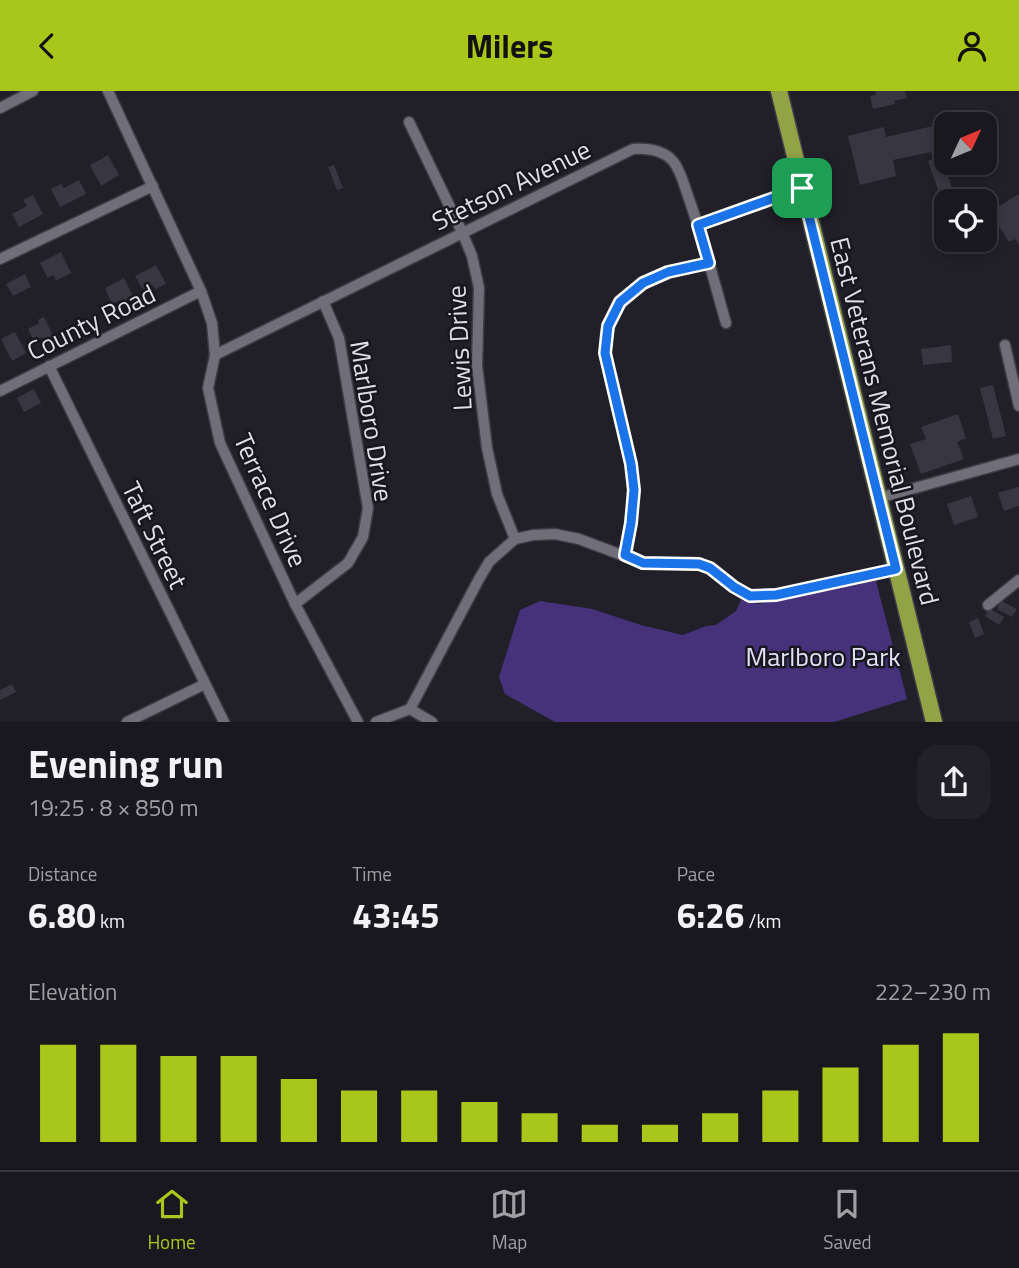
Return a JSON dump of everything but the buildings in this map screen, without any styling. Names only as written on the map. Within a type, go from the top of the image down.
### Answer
[{"type":"main road","name":"East Veterans Memorial Boulevard","points":[[779,91],[934,722]]},
{"type":"street","points":[[0,108],[33,91]]},
{"type":"street","name":"Terrace Drive","points":[[108,91],[201,291],[212,323],[215,355],[208,388],[220,443],[295,604],[358,722]]},
{"type":"street","name":"Lewis Drive","points":[[409,122],[472,256],[479,288],[477,365],[487,448],[497,494],[515,539]]},
{"type":"street","name":"Stetson Avenue","points":[[215,355],[633,149],[647,148],[672,160],[679,171],[698,225],[726,323]]},
{"type":"street","points":[[0,259],[153,186]]},
{"type":"street","points":[[698,225],[802,188]]},
{"type":"street","points":[[625,555],[634,490],[631,464],[605,353],[608,326],[620,302],[643,283],[668,272],[709,263]]},
{"type":"street","name":"County Road","points":[[0,391],[201,291]]},
{"type":"street","name":"Marlboro Drive","points":[[295,604],[348,563],[363,537],[368,508],[339,338],[323,301]]},
{"type":"street","points":[[1005,345],[1019,405]]},
{"type":"street","name":"Taft Street","points":[[49,366],[224,722]]},
{"type":"street","points":[[879,498],[1019,459]]},
{"type":"street","points":[[376,722],[410,709],[489,562],[515,539],[555,534],[579,539],[643,563],[699,564],[710,568],[750,596],[776,595],[896,569]]},
{"type":"street","points":[[988,605],[1019,580]]},
{"type":"street","points":[[127,722],[205,684]]},
{"type":"street","points":[[410,709],[432,722]]},
{"type":"green space","name":"Marlboro Park","points":[[874,574],[907,699],[834,722],[555,722],[505,694],[499,677],[520,610],[540,601],[592,609],[683,635],[716,625],[736,611],[741,600],[759,604]]},
{"type":"route","points":[[802,188],[896,569],[776,595],[750,596],[718,573],[699,564],[643,563],[625,555],[634,490],[631,464],[605,353],[608,326],[620,302],[643,283],[668,272],[709,263],[698,225],[802,188]]}]
